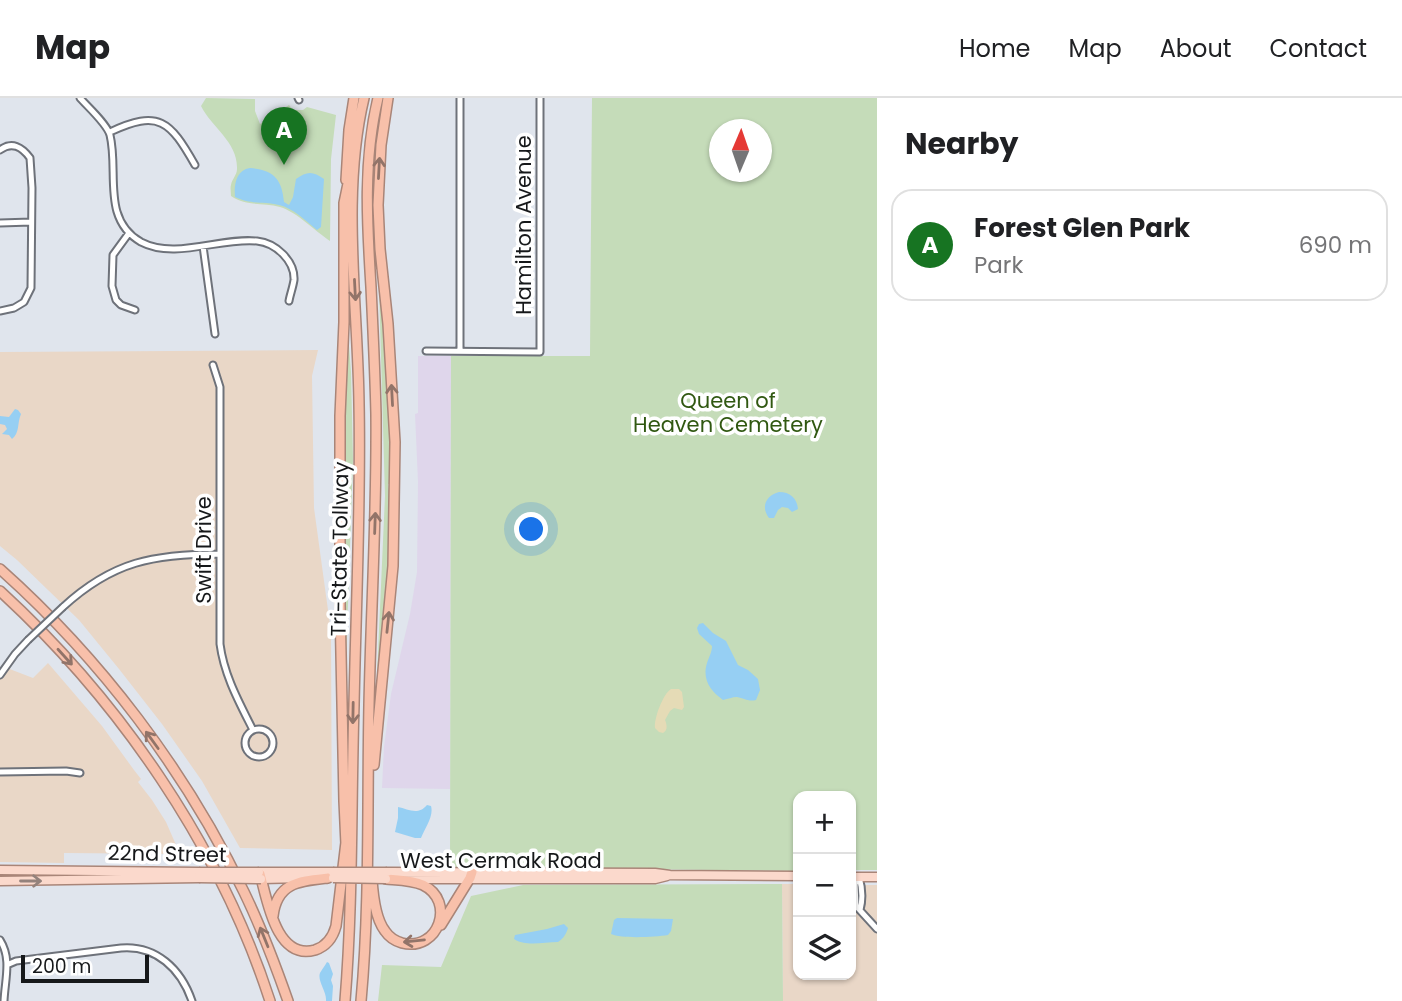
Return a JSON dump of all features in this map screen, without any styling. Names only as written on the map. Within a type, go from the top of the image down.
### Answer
[{"type":"highway","points":[[350,911],[342,718],[340,416],[344,322],[344,203],[354,98]]},
{"type":"highway","name":"Tri-State Tollway","points":[[345,1001],[350,911],[359,513],[359,405],[353,241],[354,148],[364,98]]},
{"type":"highway","name":"Tri-State Tollway","points":[[361,1001],[366,947],[376,461],[375,366],[367,198],[370,143],[378,98]]},
{"type":"highway","points":[[369,812],[393,566],[395,442],[378,205],[387,98]]},
{"type":"highway","points":[[344,203],[354,148]]},
{"type":"highway","points":[[0,569],[45,612],[101,674],[138,720],[186,789],[244,891],[288,1001]]},
{"type":"highway","points":[[0,591],[80,674],[122,726],[167,790],[200,842],[223,886],[270,1001]]},
{"type":"highway","points":[[342,718],[346,675],[356,628]]},
{"type":"highway","points":[[260,875],[273,921],[283,940],[295,948],[312,951],[326,944],[336,926],[346,840]]},
{"type":"highway","points":[[368,848],[381,925],[385,932],[398,942],[408,944],[426,940],[434,934],[471,875]]},
{"type":"highway","points":[[386,875],[430,889],[440,907],[440,923],[434,934]]},
{"type":"highway","points":[[273,921],[276,900],[283,890],[299,882],[331,876]]},
{"type":"main road","name":"22nd Street","points":[[0,870],[331,876]]},
{"type":"main road","name":"22nd Street","points":[[0,881],[199,875]]},
{"type":"main road","name":"West Cermak Road","points":[[331,876],[471,875],[655,879],[670,875],[793,876]]},
{"type":"main road","points":[[856,877],[877,877]]},
{"type":"street","points":[[80,98],[110,132],[114,157],[115,208],[129,233],[143,243],[159,248],[253,240],[265,243],[283,254],[293,273],[294,281],[289,301]]},
{"type":"street","points":[[426,351],[460,351],[460,98]]},
{"type":"street","name":"Hamilton Avenue","points":[[460,351],[540,352],[540,98]]},
{"type":"street","points":[[110,132],[138,121],[159,123],[176,134],[195,165]]},
{"type":"street","points":[[0,150],[16,146],[29,156],[32,222],[30,291],[24,302],[14,308],[0,311]]},
{"type":"street","points":[[0,223],[32,222]]},
{"type":"street","points":[[129,233],[113,255],[112,286],[116,300],[135,310]]},
{"type":"street","points":[[203,246],[215,334]]},
{"type":"street","name":"Swift Drive","points":[[213,365],[220,387],[221,653],[231,685],[253,730]]},
{"type":"street","points":[[0,675],[28,640],[74,597],[97,580],[130,564],[151,558],[220,554]]},
{"type":"street","name":"Swift Drive","points":[[262,729],[272,736],[272,749],[266,756],[256,757],[247,751],[245,740],[253,730],[262,729]]},
{"type":"street","points":[[0,772],[80,773]]},
{"type":"street","points":[[856,878],[862,884],[860,910],[877,929]]},
{"type":"street","points":[[0,940],[3,954],[9,964]]},
{"type":"street","points":[[4,1001],[9,964],[121,948],[137,948],[152,953],[171,966],[182,980],[191,1001]]},
{"type":"shaded area","points":[[318,350],[312,376],[314,508],[331,632],[332,850],[240,848],[202,781],[119,669],[79,620],[0,546],[0,352]]},
{"type":"shaded area","points":[[418,356],[451,356],[450,789],[382,788],[391,694],[417,572],[418,482],[415,414],[418,413]]},
{"type":"shaded area","points":[[48,663],[102,726],[141,779],[138,782],[166,822],[180,854],[64,853],[64,863],[0,862],[0,679],[7,668],[33,678]]},
{"type":"shaded area","points":[[782,884],[793,884],[793,980],[856,980],[856,885],[877,885],[877,1001],[783,1001]]},
{"type":"green space","points":[[206,98],[255,99],[255,111],[260,124],[289,105],[293,110],[307,107],[336,115],[331,159],[330,241],[286,209],[243,202],[231,196],[231,186],[237,171],[236,159],[229,143],[201,106]]},
{"type":"green space","name":"Queen of Heaven Cemetery","points":[[592,98],[877,98],[877,870],[856,870],[856,791],[793,791],[793,871],[450,867],[451,356],[590,356]]},
{"type":"green space","points":[[379,287],[390,412],[391,484],[388,484],[389,491],[392,492],[390,548],[376,698],[385,496]]},
{"type":"green space","points":[[348,333],[353,460],[346,662],[343,491],[346,491],[345,484],[342,484]]},
{"type":"green space","points":[[782,884],[783,1001],[378,1001],[382,965],[441,967],[471,896],[523,885]]},
{"type":"sand","points":[[671,689],[679,689],[682,692],[684,707],[682,710],[674,708],[670,711],[663,733],[655,728],[656,718],[662,701]]},
{"type":"water","points":[[250,168],[265,171],[275,177],[281,187],[284,202],[289,205],[296,179],[310,173],[324,179],[321,227],[317,230],[284,207],[235,197],[239,175]]},
{"type":"water","points":[[15,409],[21,414],[15,437],[12,439],[9,435],[2,434],[7,429],[0,424],[0,416],[9,417]]},
{"type":"water","points":[[779,492],[792,496],[798,509],[792,512],[782,507],[774,518],[769,518],[765,509],[766,502]]},
{"type":"water","points":[[703,623],[726,641],[738,665],[758,679],[760,690],[756,700],[737,697],[723,700],[711,689],[706,679],[706,669],[712,646],[699,634],[697,628]]},
{"type":"water","points":[[427,805],[431,806],[431,814],[421,838],[395,832],[398,807],[417,811]]},
{"type":"water","points":[[673,919],[668,935],[630,937],[611,934],[614,920]]},
{"type":"water","points":[[564,924],[568,928],[558,942],[530,943],[514,939],[515,935]]},
{"type":"water","points":[[327,962],[333,974],[332,1001],[326,1001],[320,979],[320,973]]},
{"type":"place","name":"Forest Glen Park","points":[[284,165]]}]
